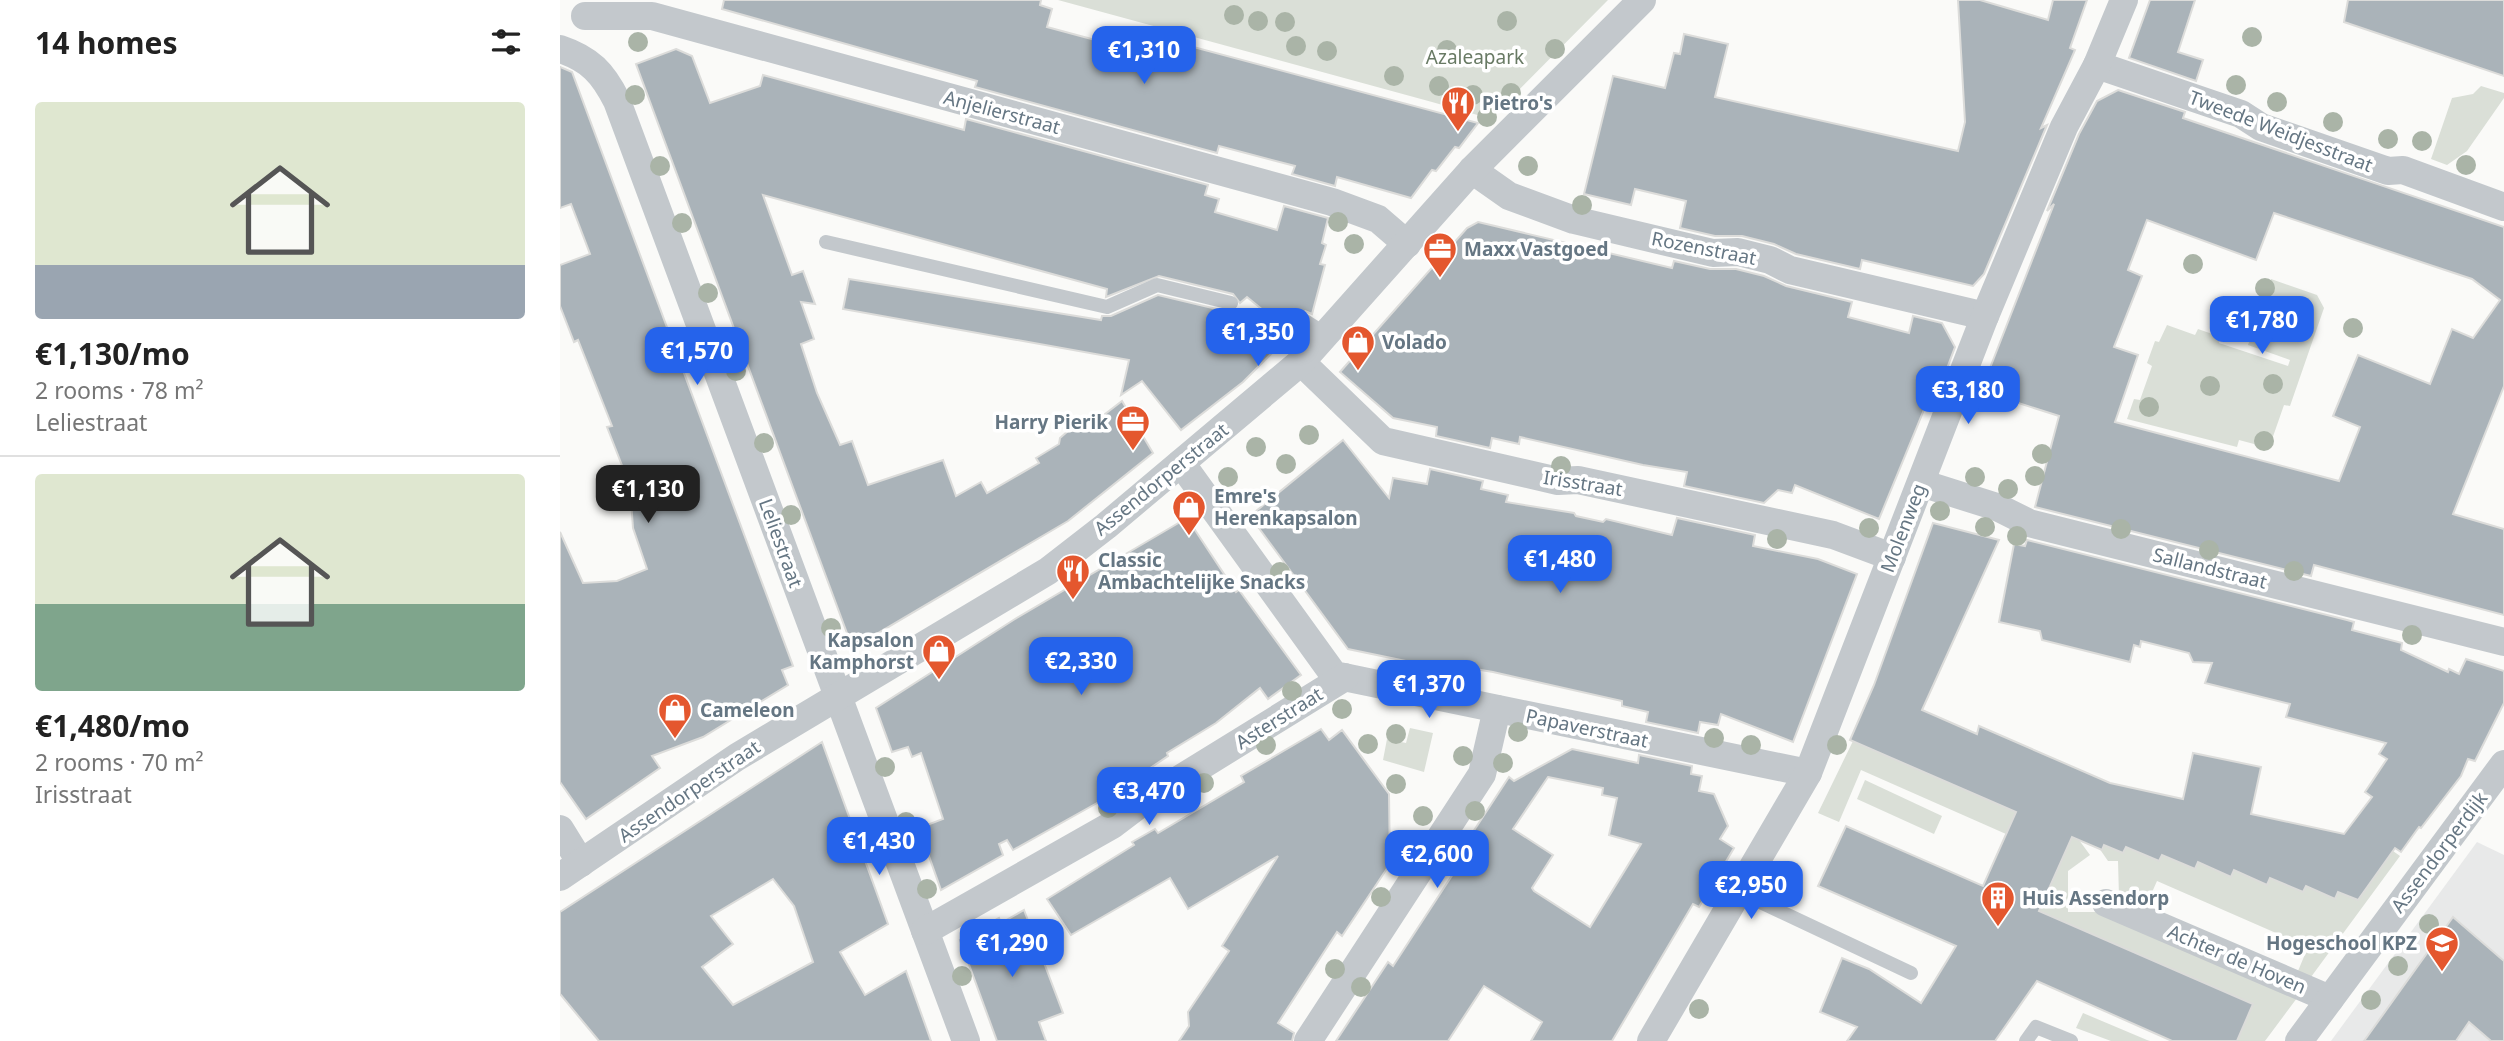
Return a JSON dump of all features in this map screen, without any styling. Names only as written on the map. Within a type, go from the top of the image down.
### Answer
[{"type":"street","name":"Assendorperstraat","points":[[571,870],[737,757],[1048,571],[1181,463],[1301,362],[1316,328],[1407,244],[1472,170],[1642,0]]},
{"type":"street","name":"Molenweg","points":[[1651,1041],[1808,773],[1985,316],[2064,127],[2097,65],[2124,0]]},
{"type":"street","points":[[570,53],[587,36],[582,8]]},
{"type":"street","name":"Anjelierstraat","points":[[582,8],[652,16],[1332,202],[1378,219],[1407,244]]},
{"type":"street","name":"Leliestraat","points":[[570,53],[606,77],[617,102],[966,1041]]},
{"type":"street","name":"Tweede Weidjesstraat","points":[[2097,65],[2241,114],[2260,127],[2388,171],[2403,170],[2504,207]]},
{"type":"street","name":"Rozenstraat","points":[[1472,170],[1509,196],[1574,220],[1713,253],[1738,252],[1770,260],[1790,270],[1985,316]]},
{"type":"street","name":"Irisstraat","points":[[1301,362],[1383,441],[1558,481],[1578,480],[1833,535],[1892,557]]},
{"type":"street","points":[[1181,463],[1335,674],[1345,677]]},
{"type":"street","name":"Sallandstraat","points":[[1921,483],[1997,507],[2029,523],[2504,642]]},
{"type":"street","name":"Papaverstraat","points":[[1345,677],[1808,773]]},
{"type":"street","name":"Asterstraat","points":[[925,931],[1112,825],[1141,803],[1345,677]]},
{"type":"street","points":[[1308,1041],[1482,774],[1497,709]]},
{"type":"street","name":"Assendorperdijk","points":[[2299,1041],[2504,764]]},
{"type":"street","points":[[560,829],[571,870]]},
{"type":"street","name":"Achter de Hoven","points":[[2106,903],[2330,999]]},
{"type":"lane","points":[[826,242],[1107,307],[1157,285],[1231,303]]},
{"type":"lane","points":[[1739,892],[1911,973]]},
{"type":"lane","points":[[2026,1041],[2036,1027],[2071,1041]]},
{"type":"shaded area","name":"Hogeschool KPZ","points":[[2477,842],[2504,855],[2504,1041],[2331,1041]]},
{"type":"green space","name":"Azaleapark","points":[[1058,0],[1608,0],[1487,122],[1481,116],[1432,102]]},
{"type":"green space","points":[[2481,86],[2504,93],[2504,98],[2467,151],[2447,165],[2431,159],[2452,98],[2473,94]]},
{"type":"green space","points":[[2271,279],[2317,295],[2324,308],[2290,406],[2284,405],[2269,448],[2239,440],[2237,447],[2127,419],[2134,399],[2140,400],[2152,366],[2147,363],[2155,341],[2159,342],[2167,325],[2195,335],[2198,329],[2221,337],[2219,343],[2288,366],[2290,360],[2248,345]]},
{"type":"green space","points":[[1410,728],[1433,733],[1424,772],[1383,760],[1387,739],[1406,743]]},
{"type":"green space","points":[[1853,741],[2016,812],[2006,834],[1861,770],[1839,822],[1818,813]]},
{"type":"green space","points":[[1865,780],[1942,816],[1934,834],[1857,799]]},
{"type":"green space","points":[[2072,837],[2079,840],[2090,855],[2068,871],[2068,912],[2102,912],[2297,998],[2265,1041],[2237,1041],[2252,1004],[2039,911]]},
{"type":"green space","points":[[2104,845],[2122,853],[2126,847],[2159,861],[2162,855],[2195,869],[2198,862],[2231,877],[2234,870],[2267,884],[2270,878],[2303,892],[2306,886],[2335,899],[2338,892],[2357,900],[2393,851],[2400,856],[2311,977],[2298,971],[2308,947],[2157,881],[2145,908],[2119,897],[2118,861],[2108,861],[2099,848],[2102,850]]},
{"type":"green space","points":[[2083,1013],[2150,1041],[2111,1041],[2076,1028]]},
{"type":"building","points":[[724,0],[1041,0],[1040,5],[1052,9],[1047,27],[1136,51],[1141,33],[1478,123],[1459,148],[1455,147],[1436,171],[1432,170],[1411,198],[1337,177],[1335,186],[1292,174],[1295,166],[1219,146],[1217,153],[975,87],[977,81],[722,9]]},
{"type":"building","points":[[1958,0],[1980,0],[2048,20],[2053,0],[2087,0],[2070,48],[2075,50],[2041,128],[2047,125],[1984,274],[1973,286],[1862,260],[1860,269],[1796,254],[1774,244],[1742,236],[1715,236],[1680,228],[1686,201],[1635,189],[1631,205],[1584,194],[1613,76],[1665,88],[1674,53],[1680,54],[1684,34],[1728,44],[1715,97],[1958,151],[1965,122]]},
{"type":"building","points":[[2150,0],[2195,0],[2178,52],[2203,60],[2196,81],[2129,58]]},
{"type":"building","points":[[2348,0],[2504,0],[2504,76],[2344,22]]},
{"type":"building","points":[[676,49],[692,56],[710,103],[760,86],[763,75],[964,130],[966,119],[1208,185],[1205,195],[1219,199],[1215,212],[1277,230],[1284,206],[1328,218],[1322,243],[1326,245],[1320,264],[1325,265],[1312,314],[1305,311],[1297,315],[1297,327],[1291,333],[1247,297],[1240,303],[1233,294],[1159,276],[1106,297],[1107,289],[763,195],[792,275],[803,271],[815,304],[801,302],[814,339],[801,344],[817,393],[840,445],[852,441],[868,485],[943,460],[956,496],[981,482],[987,493],[1039,463],[1036,458],[1059,444],[1060,438],[1068,431],[1083,431],[1122,401],[1153,453],[1068,521],[878,633],[851,644],[636,64]]},
{"type":"building","points":[[560,67],[572,72],[793,666],[782,670],[788,685],[703,737],[652,756],[660,768],[586,819],[560,782],[560,532],[583,583],[617,581],[647,569],[633,528],[630,486],[607,427],[612,426],[578,340],[574,342],[560,306],[560,265],[590,254],[571,204],[560,208]]},
{"type":"building","points":[[2118,90],[2185,112],[2183,118],[2504,227],[2504,386],[2453,514],[2504,529],[2504,615],[2314,565],[2311,576],[2035,507],[2059,416],[1981,391],[2054,204],[2047,211],[2079,134],[2097,101]],"holes":[[[2274,213],[2472,279],[2500,300],[2473,338],[2452,329],[2430,384],[2358,355],[2333,416],[2360,427],[2339,481],[2115,422],[2138,355],[2114,347],[2142,276],[2128,270],[2147,220],[2256,260]]]},
{"type":"building","points":[[1478,222],[1672,268],[1674,261],[1710,269],[1736,269],[1764,276],[1786,286],[1852,302],[1848,317],[1909,333],[1913,316],[1942,323],[1955,347],[1943,379],[1937,378],[1879,519],[1795,485],[1792,493],[1778,490],[1764,503],[1684,486],[1687,472],[1643,465],[1520,437],[1519,444],[1492,438],[1490,448],[1436,436],[1437,427],[1393,418],[1340,372],[1467,228]]},
{"type":"building","points":[[849,279],[1101,320],[1102,316],[1111,316],[1158,295],[1229,312],[1237,310],[1272,353],[1243,382],[1181,430],[1142,381],[1121,395],[1129,360],[843,309]]},
{"type":"building","points":[[1343,440],[1389,498],[1393,478],[1427,484],[1430,469],[1483,481],[1481,489],[1508,495],[1506,502],[1574,513],[1576,516],[1603,522],[1606,519],[1672,535],[1677,518],[1755,535],[1753,546],[1818,559],[1857,574],[1793,742],[1721,714],[1718,725],[1700,722],[1698,733],[1646,722],[1648,712],[1622,706],[1622,701],[1493,672],[1450,665],[1449,670],[1348,649],[1250,516]]},
{"type":"building","points":[[1187,518],[1236,592],[1239,590],[1301,675],[1268,699],[1260,688],[1216,723],[1167,753],[1168,756],[1106,798],[1013,850],[1007,840],[999,844],[1003,855],[941,890],[919,828],[943,819],[921,753],[912,757],[908,747],[892,752],[876,708],[1015,619]]},
{"type":"building","points":[[1933,523],[1999,540],[1922,710],[1977,734],[1979,726],[2110,783],[2183,799],[2193,753],[2261,767],[2251,814],[2344,834],[2372,797],[2365,792],[2387,759],[2379,754],[2386,743],[2286,717],[2290,704],[2205,683],[2212,663],[2193,662],[2189,653],[2141,641],[2140,647],[2134,645],[2130,662],[2042,640],[2040,631],[1999,622],[2014,544],[2025,546],[2027,540],[2354,622],[2352,630],[2402,643],[2401,650],[2448,672],[2449,669],[2459,674],[2466,659],[2504,671],[2504,703],[2475,761],[2468,759],[2461,776],[2421,828],[2419,827],[2401,852],[2395,848],[2358,900],[2338,892],[2335,899],[2306,886],[2303,892],[2270,878],[2267,885],[2234,870],[2231,877],[2198,862],[2195,869],[2162,855],[2159,861],[2126,847],[2123,853],[2104,845],[2102,850],[2072,837],[2039,911],[2253,1004],[2237,1041],[2172,1041],[2037,981],[1995,1041],[1847,1041],[1857,1027],[1820,1012],[1842,958],[1869,969],[1921,1003],[1956,946],[1818,886],[1846,826],[1983,886],[2016,812],[1850,740],[1874,685]]},
{"type":"building","points":[[1321,729],[1329,740],[1342,730],[1389,794],[1390,864],[1342,936],[1337,932],[1278,1023],[1294,1033],[1292,1041],[1179,1041],[1189,1026],[1188,1012],[1229,951],[1222,946],[1278,856],[1188,909],[1170,878],[1071,935],[1047,899],[1134,845],[1132,842],[1155,829],[1158,833],[1244,782],[1241,776]]},
{"type":"building","points":[[822,742],[888,924],[840,952],[865,995],[906,971],[931,1041],[599,1041],[560,994],[560,912]],"holes":[[[773,879],[794,906],[813,962],[733,1005],[702,967],[733,944],[711,916]]]},
{"type":"building","points":[[1572,749],[1638,763],[1639,755],[1692,766],[1691,774],[1702,776],[1699,791],[1714,794],[1728,826],[1720,839],[1734,848],[1699,907],[1693,904],[1612,1041],[1531,1041],[1542,1022],[1484,986],[1448,1041],[1336,1041],[1388,962],[1393,966],[1479,834],[1471,835],[1509,777],[1514,781]],"holes":[[[1548,777],[1603,788],[1602,795],[1617,798],[1609,835],[1641,844],[1590,927],[1534,891],[1532,888],[1553,855],[1513,829]]]},
{"type":"building","points":[[1024,910],[1063,1013],[1039,1022],[1046,1041],[997,1041],[960,940],[999,918],[1001,923]]},
{"type":"building","points":[[2453,917],[2504,961],[2504,1041],[2491,1041],[2469,1022],[2456,1041],[2364,1041]]},
{"type":"place","name":"Pietro's","points":[[1458,133]]},
{"type":"place","name":"Maxx Vastgoed","points":[[1440,279]]},
{"type":"place","name":"Volado","points":[[1358,372]]},
{"type":"place","name":"Harry Pierik","points":[[1133,452]]},
{"type":"place","name":"Emre's Herenkapsalon","points":[[1189,537]]},
{"type":"place","name":"Classic Ambachtelijke Snacks","points":[[1073,601]]},
{"type":"place","name":"Kapsalon Kamphorst","points":[[939,681]]},
{"type":"place","name":"Cameleon","points":[[675,740]]},
{"type":"place","name":"Huis Assendorp","points":[[1998,928]]},
{"type":"place","name":"Hogeschool KPZ","points":[[2442,973]]}]
